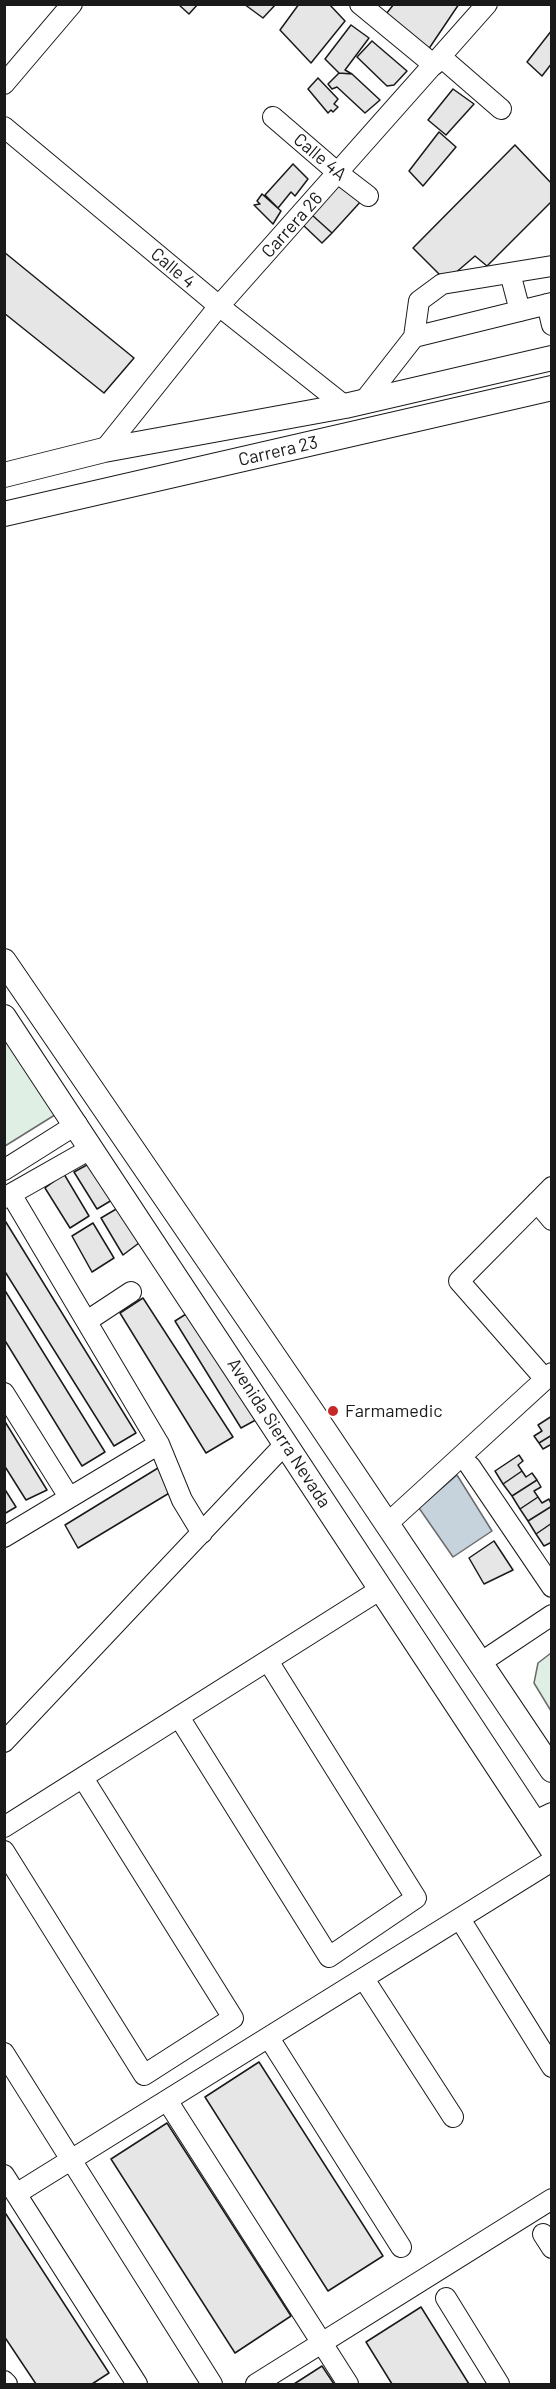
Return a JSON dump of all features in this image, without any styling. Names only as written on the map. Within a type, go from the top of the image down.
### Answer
[{"type":"main road","name":"Carrera 23","points":[[4,475],[104,450],[354,404],[552,358]]},
{"type":"main road","name":"Carrera 23","points":[[4,514],[552,388]]},
{"type":"main road","name":"Avenida Sierra Nevada","points":[[4,962],[552,1770]]},
{"type":"main road","name":"Avenida Sierra Nevada","points":[[4,1017],[77,1124],[381,1589],[542,1818],[552,1850]]},
{"type":"street","points":[[4,84],[72,4]]},
{"type":"street","points":[[360,4],[501,109]]},
{"type":"street","name":"Carrera 26","points":[[104,450],[219,306],[487,4]]},
{"type":"street","name":"Calle 4A","points":[[273,117],[368,196]]},
{"type":"street","name":"Calle 4","points":[[4,127],[219,306],[354,404]]},
{"type":"street","points":[[414,337],[419,301],[442,284],[552,266]]},
{"type":"street","points":[[510,273],[520,310]]},
{"type":"street","points":[[354,404],[414,337],[549,303],[552,325]]},
{"type":"street","points":[[4,1170],[77,1124]]},
{"type":"street","points":[[92,1148],[8,1196],[87,1321],[159,1444],[182,1500],[202,1533]]},
{"type":"street","points":[[387,1524],[548,1376],[459,1281],[552,1187]]},
{"type":"street","points":[[537,1202],[552,1220]]},
{"type":"street","points":[[87,1321],[130,1292]]},
{"type":"street","points":[[4,1393],[69,1497]]},
{"type":"street","points":[[4,1742],[286,1443]]},
{"type":"street","points":[[4,1537],[159,1444]]},
{"type":"street","points":[[470,1466],[552,1587]]},
{"type":"street","points":[[4,1827],[381,1589]]},
{"type":"street","points":[[480,1663],[552,1615]]},
{"type":"street","points":[[179,1717],[329,1957],[416,1898],[268,1661]]},
{"type":"street","points":[[4,1851],[144,2075],[234,2019],[83,1778]]},
{"type":"street","points":[[16,2194],[168,2102],[552,1861]]},
{"type":"street","points":[[459,1919],[552,2067]]},
{"type":"street","points":[[364,1979],[453,2117]]},
{"type":"street","points":[[269,2038],[401,2247]]},
{"type":"street","points":[[4,2053],[212,2385]]},
{"type":"street","points":[[168,2102],[348,2385]]},
{"type":"street","points":[[4,2175],[137,2385]]},
{"type":"street","points":[[256,2385],[552,2199]]},
{"type":"street","points":[[446,2298],[499,2385]]},
{"type":"green space","points":[[4,1017],[66,1108],[5,1146],[4,1146]]},
{"type":"green space","points":[[551,1653],[551,1711],[534,1683],[538,1663]]},
{"type":"shaded area","points":[[457,1475],[492,1531],[453,1557],[419,1508]]},
{"type":"building","points":[[178,4],[198,4],[189,14]]},
{"type":"building","points":[[244,4],[276,4],[263,18]]},
{"type":"building","points":[[299,4],[329,4],[345,21],[311,63],[280,30]]},
{"type":"building","points":[[394,4],[459,4],[428,50],[386,14]]},
{"type":"building","points":[[351,25],[369,38],[345,70],[352,74],[339,73],[325,59]]},
{"type":"building","points":[[552,30],[552,63],[542,76],[527,62]]},
{"type":"building","points":[[372,41],[407,71],[394,85],[387,86],[357,57]]},
{"type":"building","points":[[339,73],[352,74],[380,100],[365,113],[337,87],[332,89],[328,84]]},
{"type":"building","points":[[318,78],[338,99],[334,104],[338,107],[333,112],[331,110],[328,113],[308,89]]},
{"type":"building","points":[[453,89],[474,104],[446,135],[428,120]]},
{"type":"building","points":[[439,132],[456,147],[423,186],[409,171]]},
{"type":"building","points":[[515,145],[552,184],[552,201],[487,266],[475,256],[446,281],[413,248]]},
{"type":"building","points":[[293,164],[308,179],[295,196],[291,192],[278,208],[265,195]]},
{"type":"building","points":[[343,180],[363,199],[332,233],[312,215]]},
{"type":"building","points":[[262,194],[281,211],[273,224],[254,205],[260,204],[257,201]]},
{"type":"building","points":[[312,215],[332,233],[322,243],[303,225]]},
{"type":"building","points":[[4,252],[134,358],[104,393],[4,313]]},
{"type":"building","points":[[96,1160],[117,1197],[97,1209],[74,1172]]},
{"type":"building","points":[[64,1174],[89,1216],[70,1228],[45,1188]]},
{"type":"building","points":[[123,1205],[143,1240],[123,1255],[101,1218]]},
{"type":"building","points":[[4,1219],[136,1433],[114,1446],[4,1270]]},
{"type":"building","points":[[93,1223],[114,1258],[92,1272],[72,1236]]},
{"type":"building","points":[[4,1289],[105,1452],[82,1466],[4,1339]]},
{"type":"building","points":[[143,1298],[233,1437],[206,1453],[120,1313]]},
{"type":"building","points":[[194,1309],[263,1416],[241,1428],[175,1321]]},
{"type":"building","points":[[552,1416],[552,1435],[539,1443],[534,1436],[542,1431],[538,1425]]},
{"type":"building","points":[[4,1420],[47,1490],[26,1500],[4,1465]]},
{"type":"building","points":[[552,1435],[552,1446],[543,1449],[539,1443]]},
{"type":"building","points":[[519,1455],[523,1461],[518,1465],[522,1471],[503,1484],[495,1471]]},
{"type":"building","points":[[158,1468],[171,1492],[78,1548],[65,1525]]},
{"type":"building","points":[[522,1471],[526,1477],[532,1473],[537,1480],[512,1496],[503,1484]]},
{"type":"building","points":[[537,1480],[541,1487],[534,1491],[538,1497],[520,1509],[512,1496]]},
{"type":"building","points":[[4,1488],[16,1507],[4,1514]]},
{"type":"building","points":[[538,1497],[542,1503],[549,1499],[552,1506],[528,1521],[520,1509]]},
{"type":"building","points":[[552,1506],[552,1523],[536,1534],[528,1521]]},
{"type":"building","points":[[552,1523],[552,1542],[544,1546],[536,1534]]},
{"type":"building","points":[[494,1541],[513,1570],[484,1584],[469,1558]]},
{"type":"building","points":[[259,2062],[383,2256],[328,2291],[205,2097]]},
{"type":"building","points":[[167,2123],[291,2316],[235,2353],[111,2159]]},
{"type":"building","points":[[4,2211],[109,2373],[92,2384],[36,2384],[4,2336]]},
{"type":"building","points":[[421,2307],[469,2384],[392,2384],[366,2342]]},
{"type":"building","points":[[322,2366],[334,2384],[294,2384]]},
{"type":"place","name":"Farmamedic","points":[[333,1411]]}]
